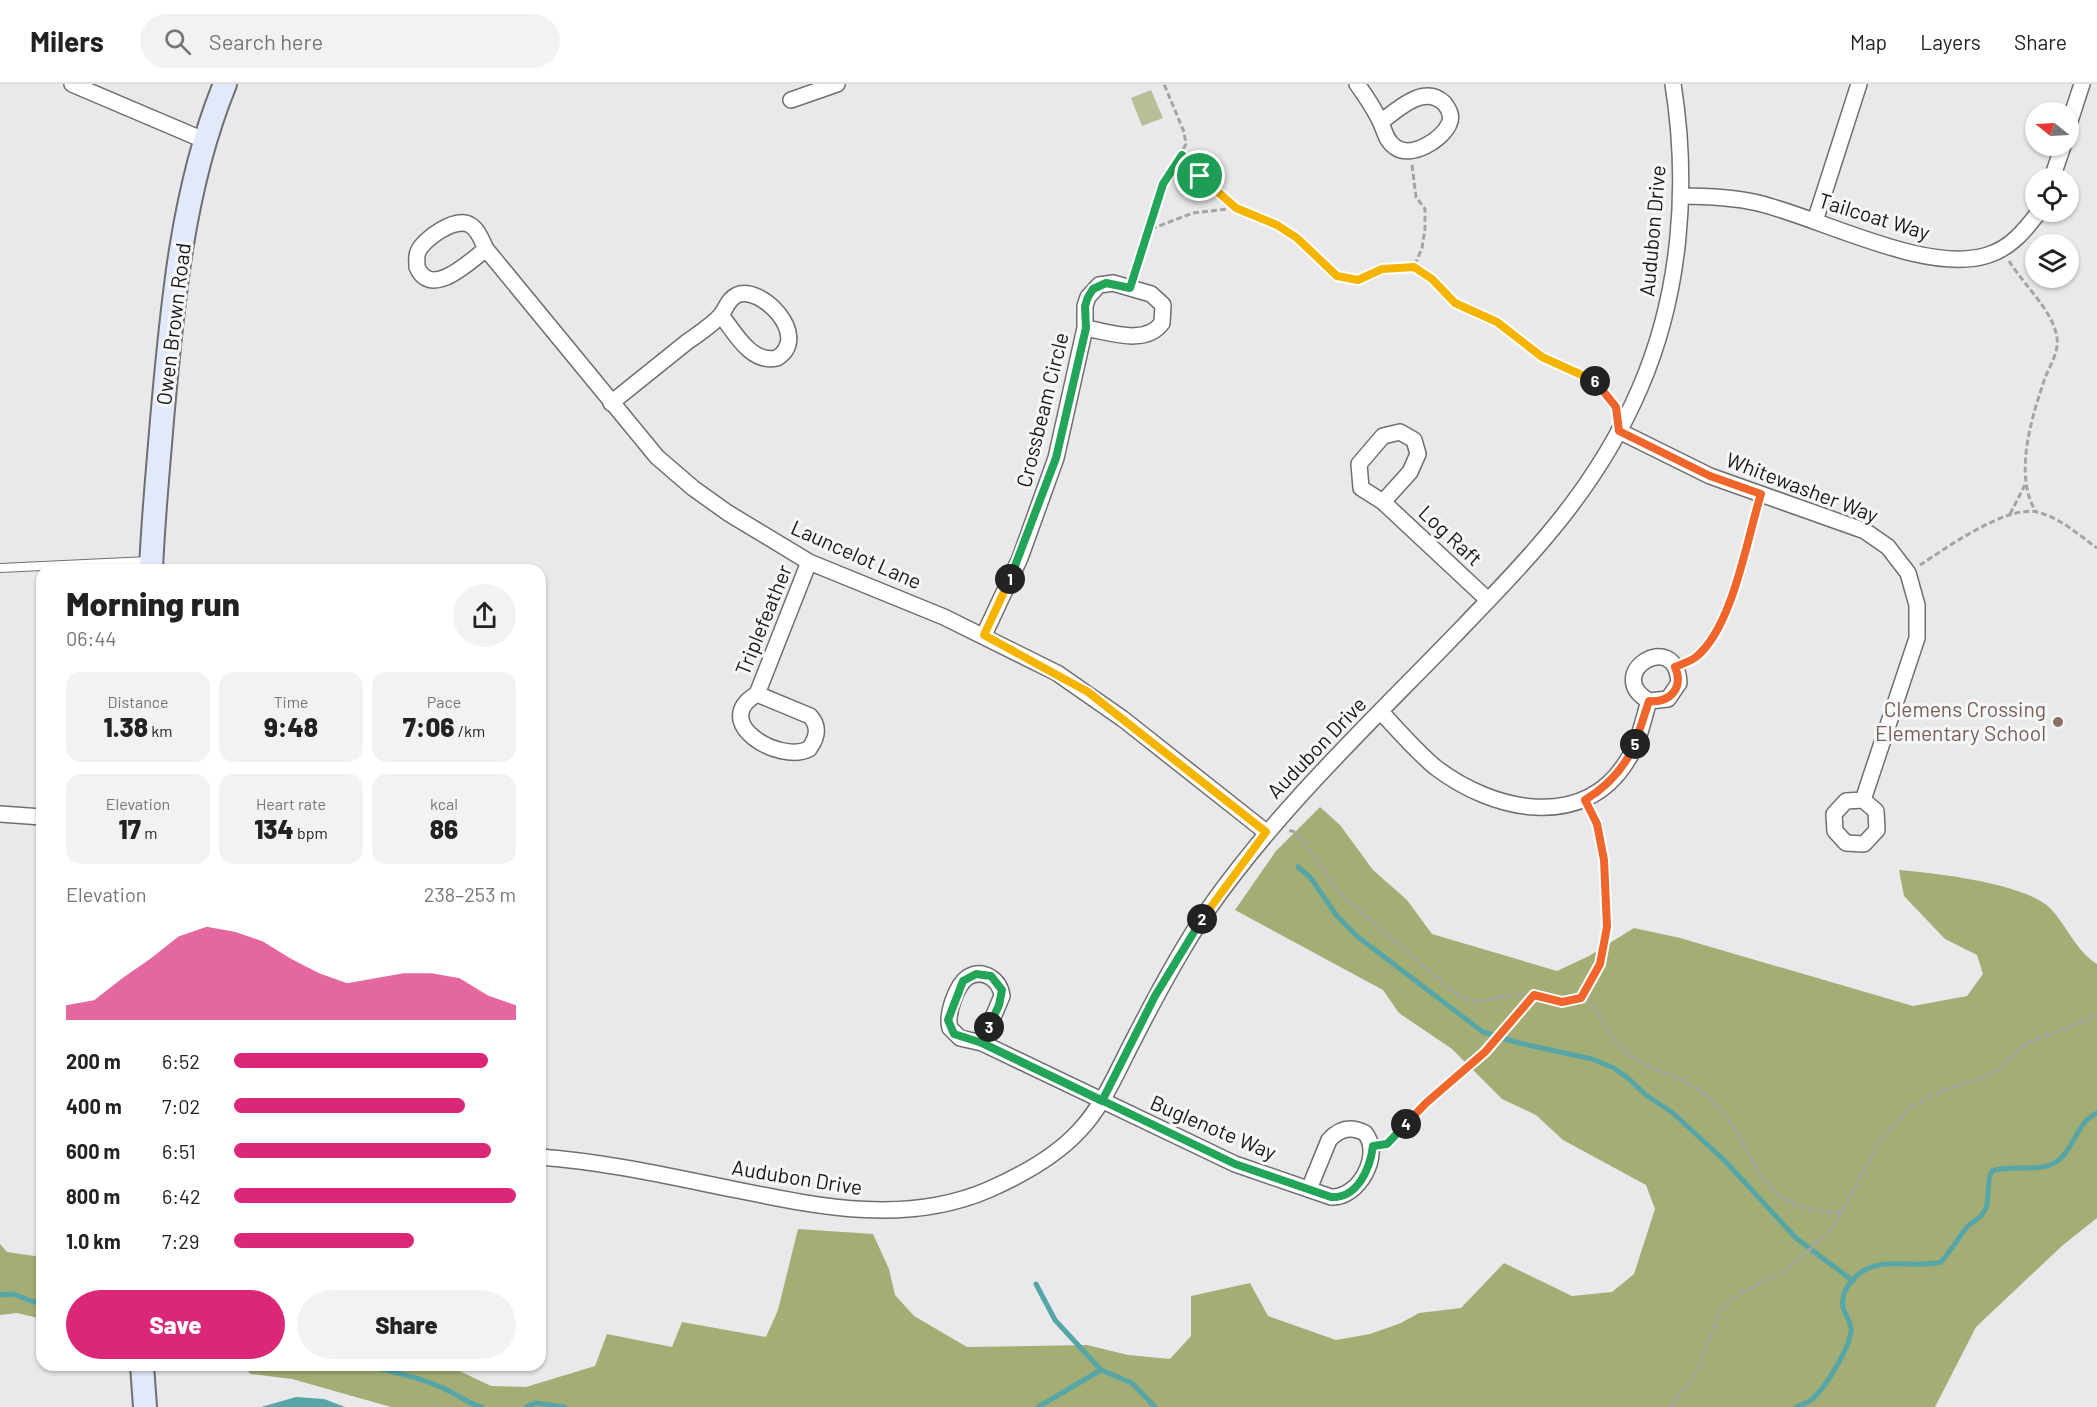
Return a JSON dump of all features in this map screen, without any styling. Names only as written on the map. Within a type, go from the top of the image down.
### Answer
[{"type":"street","points":[[72,84],[206,141]]},
{"type":"street","name":"Owen Brown Road","points":[[151,564],[172,317],[191,198],[206,141],[225,84]]},
{"type":"street","points":[[791,100],[837,84]]},
{"type":"street","points":[[1357,84],[1381,122],[1389,142],[1398,149],[1408,152],[1417,150],[1444,132],[1450,123],[1451,114],[1441,99],[1424,94],[1414,97],[1381,122]]},
{"type":"street","name":"Audubon Drive","points":[[546,1158],[629,1169],[845,1210],[909,1209],[974,1195],[1031,1168],[1079,1132],[1102,1101],[1180,954],[1206,913],[1266,832],[1550,534],[1598,469],[1641,386],[1667,307],[1681,196],[1681,153],[1673,84]]},
{"type":"street","points":[[1815,221],[1859,84]]},
{"type":"street","points":[[2076,102],[2082,84]]},
{"type":"street","name":"Tailcoat Way","points":[[1681,196],[1740,200],[1941,260],[1973,258],[2002,249],[2016,239],[2030,222]]},
{"type":"street","name":"Launcelot Lane","points":[[486,249],[449,276],[439,280],[425,276],[417,267],[418,252],[422,246],[455,222],[471,225],[486,249],[611,403],[657,457],[693,488],[728,513],[809,562],[984,635],[1088,692],[1266,832]]},
{"type":"street","name":"Crossbeam Circle","points":[[984,635],[1020,558],[1056,458],[1086,328],[1085,306],[1093,289],[1106,283],[1130,288],[1151,294],[1163,305],[1164,314],[1156,331],[1138,337],[1086,328]]},
{"type":"street","points":[[611,403],[720,315],[737,295],[755,294],[763,298],[788,329],[789,345],[777,358],[760,358],[752,354],[720,315]]},
{"type":"street","name":"Whitewasher Way","points":[[1619,431],[1710,476],[1844,523],[1879,538],[1908,573],[1917,605],[1917,638],[1863,800]]},
{"type":"street","name":"Log Raft","points":[[1383,502],[1410,472],[1418,454],[1414,440],[1400,432],[1383,435],[1359,464],[1361,488],[1383,502],[1488,600]]},
{"type":"street","name":"Triplefeather","points":[[757,694],[810,716],[815,721],[816,735],[809,749],[794,754],[759,741],[746,733],[742,726],[742,712],[746,703],[757,694],[809,562]]},
{"type":"street","points":[[1658,656],[1670,661],[1675,667],[1679,683],[1675,693],[1660,702],[1649,701],[1637,692],[1634,685],[1636,669],[1643,660],[1658,656]]},
{"type":"street","points":[[1381,712],[1434,765],[1467,789],[1518,806],[1542,808],[1567,806],[1585,800],[1600,791],[1628,760],[1649,701]]},
{"type":"street","points":[[0,814],[36,816]]},
{"type":"street","name":"Buglenote Way","points":[[982,1043],[1002,996],[997,982],[991,976],[976,974],[963,981],[948,1020],[954,1034],[982,1043],[1235,1164],[1331,1197],[1341,1198],[1357,1188],[1372,1156],[1373,1146]]},
{"type":"street","points":[[1309,1189],[1329,1140],[1335,1134],[1350,1128],[1358,1129],[1365,1133],[1373,1146]]},
{"type":"street","points":[[142,1371],[145,1407]]},
{"type":"lane","points":[[0,568],[36,567]]},
{"type":"path","points":[[1130,288],[1151,229],[1163,184],[1182,155],[1186,144],[1185,132],[1164,84]]},
{"type":"path","points":[[1408,152],[1413,167],[1416,197],[1425,209],[1422,248],[1414,267]]},
{"type":"path","points":[[1182,155],[1236,208],[1277,225],[1297,238],[1337,276],[1358,280],[1382,269],[1414,267],[1432,279],[1455,303],[1497,322],[1542,357],[1592,378],[1616,407],[1619,431]]},
{"type":"path","points":[[1151,229],[1192,213],[1236,208]]},
{"type":"path","points":[[2002,249],[2023,284],[2053,324],[2057,339],[2057,350],[2037,402],[2027,460],[2028,500],[2036,512]]},
{"type":"path","points":[[2010,514],[2026,484]]},
{"type":"path","points":[[1675,667],[1696,657],[1711,638],[1741,573],[1761,494]]},
{"type":"path","points":[[1908,573],[2010,514],[2036,512],[2071,529],[2097,548]]},
{"type":"path","points":[[1581,998],[1600,964],[1607,927],[1604,860],[1597,824],[1585,800]]},
{"type":"path","points":[[1266,832],[1293,831],[1309,848],[1338,892],[1463,998],[1481,1003],[1516,995],[1534,995],[1562,1002],[1581,998],[1588,1000],[1596,1009],[1609,1034],[1622,1049],[1656,1069],[1682,1079],[1705,1094],[1721,1109],[1736,1127],[1758,1173],[1771,1190],[1786,1200],[1807,1209],[1842,1212]]},
{"type":"path","points":[[1373,1146],[1387,1144],[1426,1103],[1485,1052],[1534,995]]},
{"type":"path","points":[[1671,1407],[1698,1370],[1718,1315],[1725,1305],[1740,1293],[1787,1270],[1802,1259],[1833,1228],[1881,1139],[1911,1107],[1943,1090],[1988,1076],[2000,1069],[2023,1045],[2097,1015]]},
{"type":"green space","points":[[1151,90],[1163,118],[1142,126],[1131,98]]},
{"type":"green space","points":[[1320,807],[1340,825],[1373,870],[1407,900],[1432,934],[1557,971],[1589,956],[1634,928],[1680,938],[1913,1006],[1967,996],[1983,974],[1977,955],[1945,939],[1904,896],[1899,870],[1978,881],[2038,899],[2050,908],[2077,945],[2097,964],[2097,1218],[2063,1245],[1976,1327],[1935,1407],[391,1407],[292,1379],[251,1374],[248,1371],[460,1371],[491,1386],[526,1387],[595,1366],[607,1334],[672,1347],[682,1322],[766,1337],[778,1310],[798,1229],[873,1234],[889,1269],[895,1295],[914,1316],[967,1347],[1087,1345],[1128,1355],[1170,1359],[1191,1336],[1191,1296],[1250,1283],[1268,1316],[1336,1340],[1370,1334],[1401,1323],[1419,1313],[1461,1308],[1504,1263],[1572,1296],[1612,1292],[1634,1274],[1655,1209],[1646,1185],[1563,1140],[1536,1115],[1502,1099],[1452,1049],[1399,1013],[1383,990],[1235,910],[1276,851]]},
{"type":"green space","points":[[0,1244],[7,1252],[36,1256],[36,1318],[17,1313],[0,1315]]},
{"type":"water","points":[[296,1397],[324,1399],[345,1407],[261,1407]]},
{"type":"waterway","points":[[1298,867],[1310,877],[1337,916],[1358,937],[1483,1032],[1519,1043],[1592,1059],[1614,1068],[1629,1079],[1646,1095],[1673,1113],[1726,1162],[1796,1238],[1853,1281]]},
{"type":"waterway","points":[[1796,1407],[1809,1402],[1817,1394],[1830,1378],[1846,1348],[1851,1328],[1843,1301],[1846,1289],[1854,1278],[1877,1265],[1941,1262],[1967,1227],[1984,1212],[1992,1171],[2009,1168],[2037,1168],[2053,1164],[2065,1154],[2085,1122],[2097,1113]]},
{"type":"waterway","points":[[1036,1284],[1055,1320],[1101,1370]]},
{"type":"waterway","points":[[0,1295],[13,1294],[36,1303]]},
{"type":"waterway","points":[[1038,1407],[1101,1370],[1132,1383],[1155,1407]]},
{"type":"waterway","points":[[390,1371],[429,1383],[482,1407]]},
{"type":"waterway","points":[[526,1407],[535,1403],[565,1407]]},
{"type":"place","name":"Clemens Crossing Elementary School","points":[[2058,722]]},
{"type":"route","points":[[1200,176],[1182,155],[1163,184],[1151,229],[1130,288],[1106,283],[1093,289],[1088,297],[1085,306],[1086,328],[1056,458],[1020,558],[984,635],[1020,652],[1088,692],[1266,832],[1206,913],[1180,954],[1155,996],[1102,1101],[982,1043],[960,1038],[954,1034],[948,1020],[949,1012],[963,981],[976,974],[991,976],[1002,990],[1002,996],[982,1043],[1181,1140],[1235,1164],[1331,1197],[1341,1198],[1357,1188],[1372,1156],[1373,1146],[1387,1144],[1426,1103],[1485,1052],[1534,995],[1562,1002],[1581,998],[1600,964],[1606,946],[1607,927],[1604,860],[1597,824],[1585,800],[1600,791],[1617,775],[1628,760],[1649,701],[1660,702],[1675,693],[1679,683],[1675,667],[1696,657],[1711,638],[1741,573],[1761,494],[1710,476],[1619,431],[1616,407],[1592,378],[1556,365],[1528,348],[1497,322],[1455,303],[1432,279],[1414,267],[1382,269],[1358,280],[1337,276],[1297,238],[1277,225],[1236,208],[1200,176]]}]
